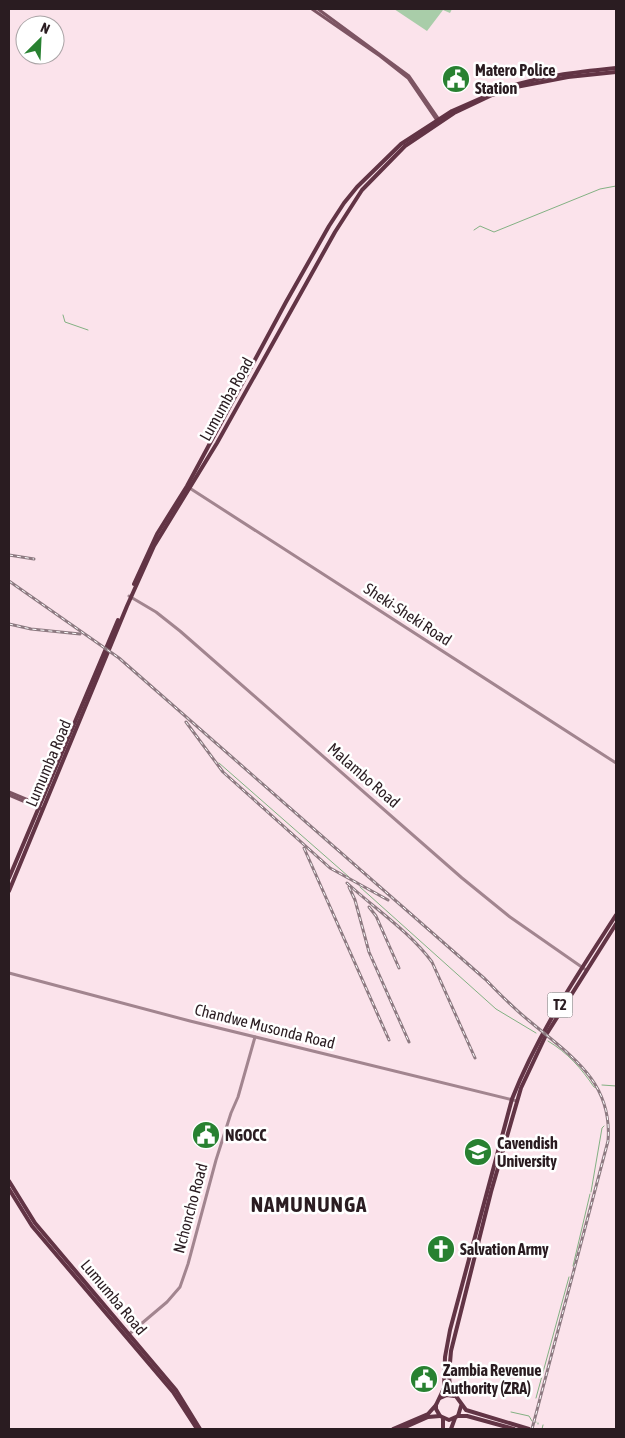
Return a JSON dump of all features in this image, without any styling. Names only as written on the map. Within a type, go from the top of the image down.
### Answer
[{"type":"main road","points":[[312,9],[380,56],[408,78],[438,121]]},
{"type":"main road","points":[[318,9],[409,76],[438,121]]},
{"type":"main road","name":"Lumumba Road","points":[[188,487],[281,311],[329,226],[357,187],[386,157],[401,144],[438,121],[481,98],[517,84],[553,76],[616,68]]},
{"type":"main road","name":"Lumumba Road","points":[[9,878],[130,596],[160,536],[335,232],[362,190],[405,146],[438,121],[492,96],[516,88],[568,77],[616,72]]},
{"type":"main road","points":[[9,793],[41,806]]},
{"type":"main road","name":"Lumumba Road","points":[[9,891],[41,806]]},
{"type":"main road","name":"T2","points":[[440,1398],[444,1388],[445,1357],[450,1330],[514,1100],[544,1040],[616,915]]},
{"type":"main road","name":"T2","points":[[584,969],[616,924]]},
{"type":"main road","name":"T2","points":[[454,1396],[449,1381],[452,1341],[514,1100]]},
{"type":"main road","name":"Lumumba Road","points":[[9,1181],[39,1228],[127,1335]]},
{"type":"main road","name":"Lumumba Road","points":[[9,1189],[32,1226],[176,1390],[198,1429]]},
{"type":"main road","points":[[393,1429],[428,1414],[440,1398],[447,1395],[454,1396],[466,1410],[483,1419],[514,1429]]},
{"type":"main road","points":[[451,1429],[461,1409],[460,1401]]},
{"type":"main road","points":[[436,1405],[436,1409],[442,1418],[443,1429]]},
{"type":"main road","points":[[401,1429],[428,1417],[449,1420],[465,1416],[529,1429]]},
{"type":"street","name":"Sheki-Sheki Road","points":[[188,487],[616,763]]},
{"type":"street","name":"Malambo Road","points":[[130,596],[156,612],[180,631],[510,917],[584,969]]},
{"type":"street","name":"Chandwe Musonda Road","points":[[9,973],[255,1037],[514,1100]]},
{"type":"street","name":"Nchoncho Road","points":[[127,1335],[167,1302],[180,1287],[216,1160],[240,1092],[255,1037]]},
{"type":"green space","points":[[394,9],[452,9],[450,13],[443,10],[427,31]]},
{"type":"waterway","points":[[474,230],[480,226],[494,232],[600,189],[616,186]]},
{"type":"waterway","points":[[63,315],[65,322],[88,330]]},
{"type":"waterway","points":[[219,763],[349,877]]},
{"type":"waterway","points":[[360,887],[496,1009],[536,1033]]},
{"type":"waterway","points":[[548,1041],[568,1056],[594,1087],[597,1088]]},
{"type":"waterway","points":[[602,1085],[616,1086]]},
{"type":"waterway","points":[[591,1192],[602,1128],[604,1126]]},
{"type":"waterway","points":[[573,1266],[590,1194]]},
{"type":"waterway","points":[[536,1398],[569,1277]]},
{"type":"waterway","points":[[511,1412],[529,1416],[532,1421]]},
{"type":"waterway","points":[[542,1429],[543,1425]]},
{"type":"railway","points":[[9,555],[34,559]]},
{"type":"railway","points":[[9,581],[119,658],[485,979],[521,1014],[558,1044],[585,1070],[595,1085],[603,1101],[608,1120],[608,1141],[532,1429]]},
{"type":"railway","points":[[9,624],[31,629],[80,634]]},
{"type":"railway","points":[[186,722],[223,772],[330,868],[388,900]]},
{"type":"railway","points":[[304,848],[389,1040]]},
{"type":"railway","points":[[347,883],[413,940],[432,962],[475,1058]]},
{"type":"railway","points":[[349,887],[355,900],[369,952],[409,1042]]},
{"type":"railway","points":[[369,907],[376,916],[399,968]]},
{"type":"place","name":"Matero Police Station","points":[[456,79]]},
{"type":"place","name":"NGOCC","points":[[206,1135]]},
{"type":"place","name":"Cavendish University","points":[[478,1152]]},
{"type":"place","name":"Salvation Army","points":[[441,1249]]},
{"type":"place","name":"Zambia Revenue Authority (ZRA)","points":[[424,1379]]},
{"type":"district","name":"NAMUNUNGA","points":[[309,1205]]}]
